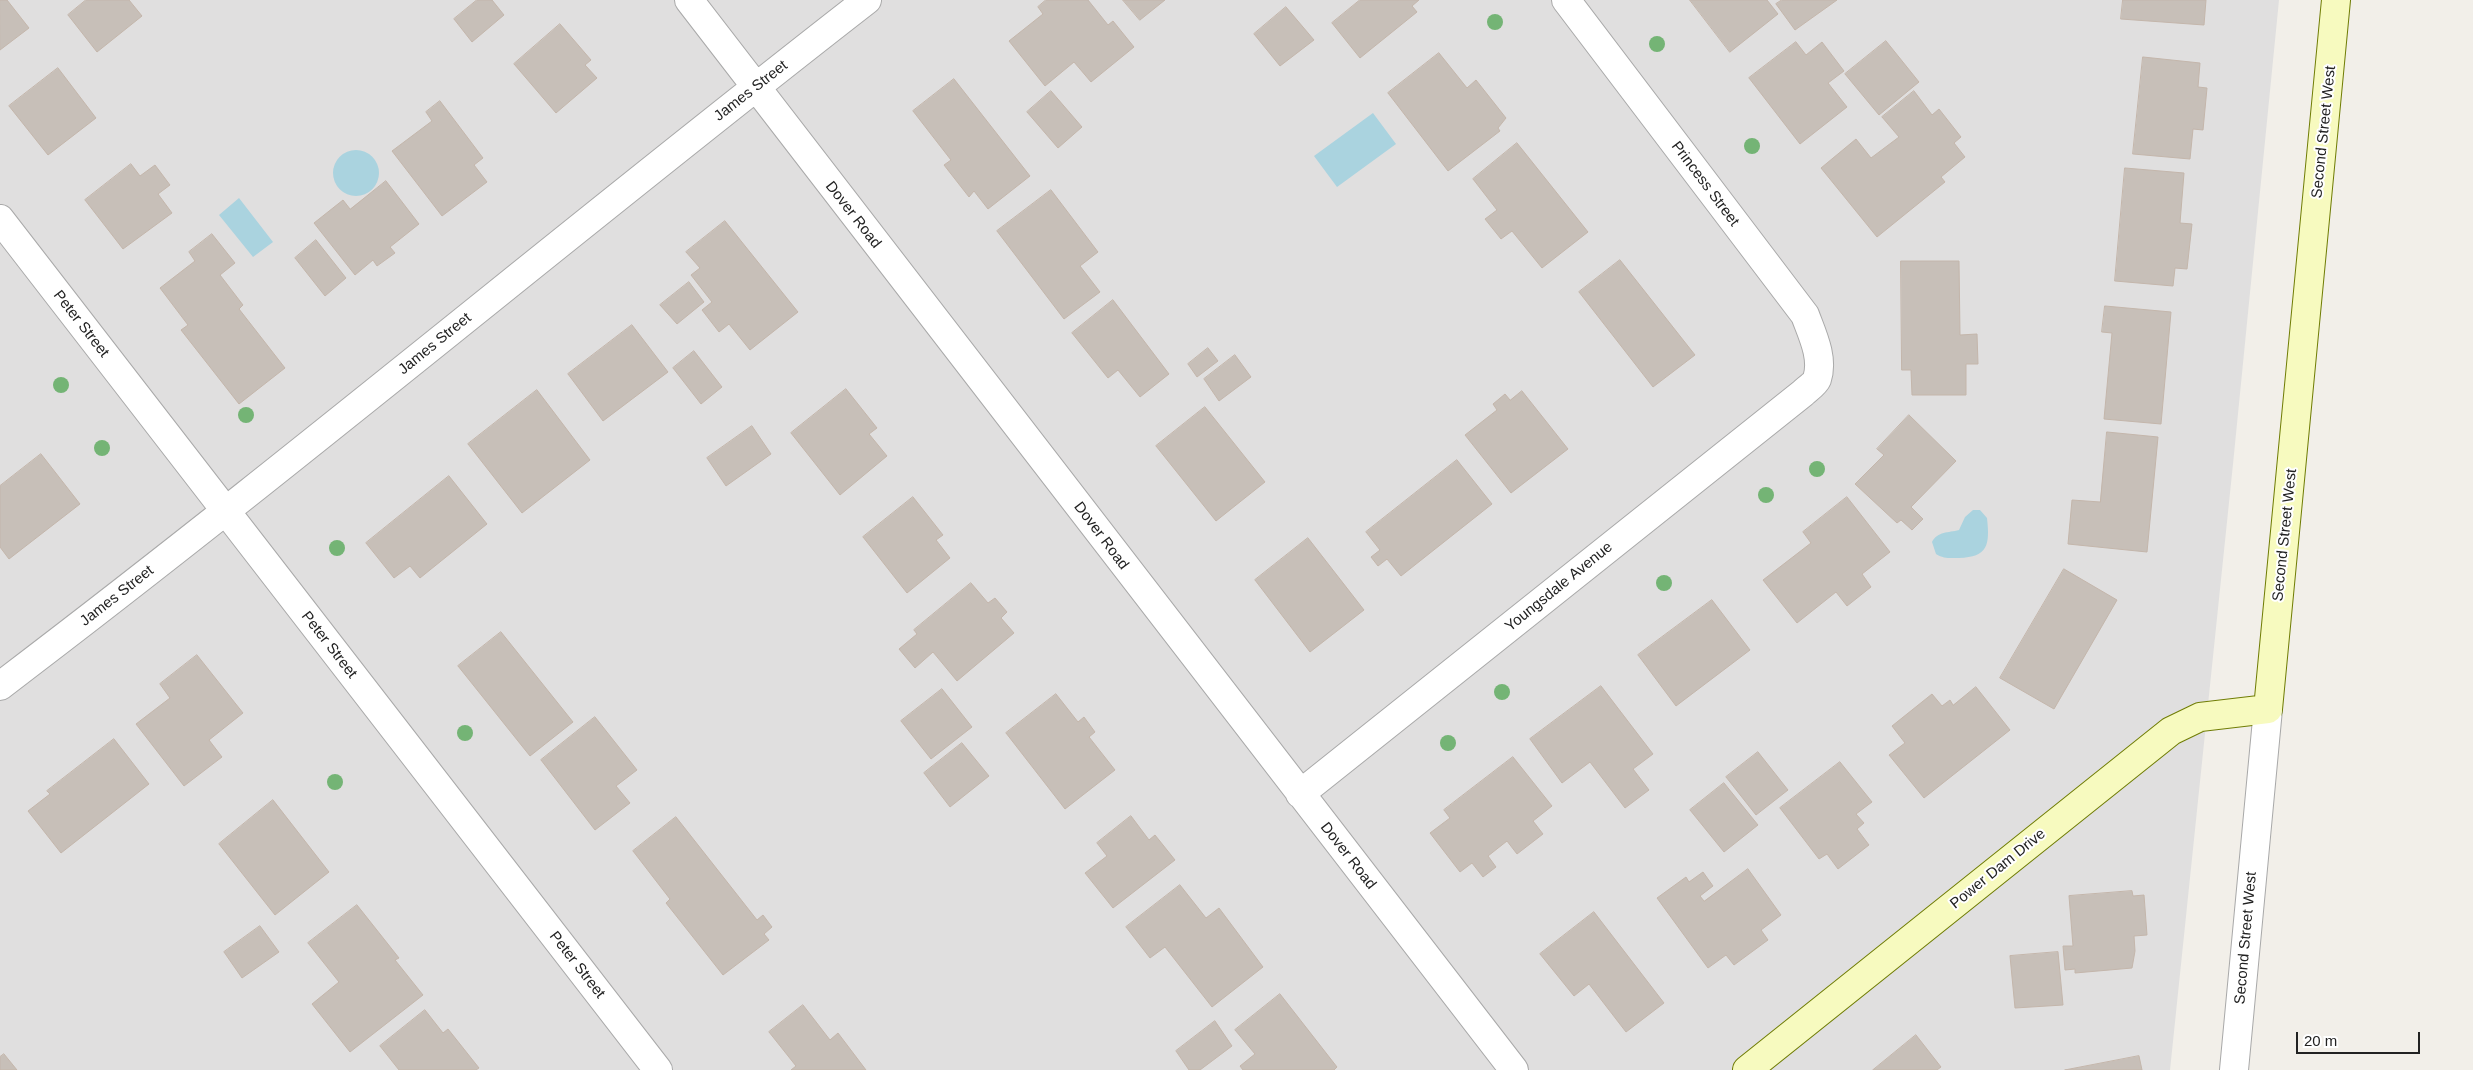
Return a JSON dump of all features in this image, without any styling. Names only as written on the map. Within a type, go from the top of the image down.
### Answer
[{"type":"main road","name":"Second Street West","points":[[2268,709],[2336,0]]},
{"type":"main road","name":"Power Dam Drive","points":[[1747,1070],[2171,731],[2200,717],[2268,709]]},
{"type":"street","name":"Dover Road","points":[[689,0],[1514,1070]]},
{"type":"street","name":"James Street","points":[[0,686],[226,512],[755,87],[868,0]]},
{"type":"street","name":"Princess Street","points":[[1566,0],[1805,315],[1815,342],[1819,361],[1817,379]]},
{"type":"street","name":"Peter Street","points":[[0,220],[658,1070]]},
{"type":"street","name":"Youngsdale Avenue","points":[[1300,794],[1796,399],[1817,379]]},
{"type":"street","name":"Second Street West","points":[[2234,1070],[2268,709]]},
{"type":"shaded area","points":[[0,0],[2279,0],[2170,1070],[0,1070]]},
{"type":"water","points":[[1373,113],[1396,144],[1337,187],[1314,156]]},
{"type":"water","points":[[356,150],[369,154],[375,160],[379,173],[375,186],[369,192],[356,196],[343,192],[337,186],[333,173],[337,160],[343,154]]},
{"type":"water","points":[[239,198],[273,242],[253,257],[219,215]]},
{"type":"water","points":[[1973,510],[1980,510],[1987,518],[1988,536],[1985,548],[1976,555],[1969,557],[1947,558],[1936,554],[1932,542],[1934,538],[1944,533],[1959,530],[1965,517]]},
{"type":"building","points":[[0,0],[7,0],[29,28],[0,50]]},
{"type":"building","points":[[86,0],[129,0],[142,16],[97,52],[68,15]]},
{"type":"building","points":[[477,0],[492,0],[504,15],[472,42],[454,19]]},
{"type":"building","points":[[1046,0],[1088,0],[1108,25],[1113,21],[1134,47],[1091,82],[1074,62],[1045,86],[1009,41],[1043,14],[1038,7]]},
{"type":"building","points":[[1123,0],[1165,0],[1140,20]]},
{"type":"building","points":[[1360,0],[1419,0],[1412,6],[1417,12],[1360,58],[1332,23]]},
{"type":"building","points":[[1690,0],[1767,0],[1778,14],[1730,52]]},
{"type":"building","points":[[1782,0],[1837,0],[1795,30],[1776,4]]},
{"type":"building","points":[[2123,0],[2206,0],[2204,25],[2121,19]]},
{"type":"building","points":[[1286,7],[1314,40],[1280,66],[1254,34]]},
{"type":"building","points":[[560,24],[591,60],[585,65],[597,78],[556,113],[514,64]]},
{"type":"building","points":[[1886,41],[1919,82],[1879,115],[1845,74]]},
{"type":"building","points":[[1796,42],[1806,55],[1822,42],[1844,71],[1828,83],[1847,107],[1800,144],[1749,78]]},
{"type":"building","points":[[1439,53],[1467,88],[1476,80],[1506,118],[1498,128],[1500,131],[1448,171],[1388,93]]},
{"type":"building","points":[[2143,57],[2200,63],[2198,87],[2207,88],[2203,130],[2193,129],[2190,159],[2133,154]]},
{"type":"building","points":[[58,68],[96,118],[48,155],[9,106]]},
{"type":"building","points":[[954,79],[1030,176],[988,209],[974,191],[969,197],[944,165],[951,160],[913,111]]},
{"type":"building","points":[[1051,91],[1082,127],[1058,148],[1027,112]]},
{"type":"building","points":[[1914,91],[1932,115],[1939,109],[1961,137],[1954,143],[1965,157],[1941,177],[1945,182],[1877,237],[1821,168],[1856,139],[1871,158],[1899,137],[1882,117]]},
{"type":"building","points":[[440,101],[483,158],[474,165],[487,182],[442,216],[392,151],[432,121],[426,112]]},
{"type":"building","points":[[1517,143],[1588,232],[1542,268],[1512,231],[1501,239],[1485,219],[1497,210],[1473,179]]},
{"type":"building","points":[[131,164],[140,176],[155,165],[170,185],[158,194],[172,213],[123,249],[85,200]]},
{"type":"building","points":[[2125,168],[2184,173],[2180,223],[2192,224],[2187,269],[2175,268],[2173,286],[2115,281]]},
{"type":"building","points":[[386,181],[419,224],[390,247],[395,253],[377,266],[373,260],[355,275],[314,223],[343,200],[350,209]]},
{"type":"building","points":[[1051,190],[1098,252],[1080,266],[1100,292],[1064,319],[997,231]]},
{"type":"building","points":[[725,221],[798,312],[750,350],[729,324],[719,332],[702,310],[712,302],[691,275],[700,268],[686,252]]},
{"type":"building","points":[[212,234],[235,263],[220,275],[243,305],[239,309],[285,368],[239,404],[181,330],[188,325],[160,288],[195,261],[189,252]]},
{"type":"building","points":[[316,240],[346,278],[325,296],[295,258]]},
{"type":"building","points":[[1620,260],[1695,355],[1653,387],[1579,292]]},
{"type":"building","points":[[1901,261],[1959,261],[1960,335],[1977,334],[1978,364],[1966,364],[1966,395],[1912,395],[1911,370],[1902,370]]},
{"type":"building","points":[[689,282],[704,302],[677,324],[660,305]]},
{"type":"building","points":[[1113,300],[1169,374],[1140,397],[1118,370],[1108,378],[1072,333]]},
{"type":"building","points":[[2105,306],[2171,312],[2161,424],[2104,419],[2112,333],[2102,332]]},
{"type":"building","points":[[632,325],[668,372],[603,421],[568,374]]},
{"type":"building","points":[[1208,348],[1218,361],[1197,377],[1188,364]]},
{"type":"building","points":[[694,351],[722,387],[701,404],[673,368]]},
{"type":"building","points":[[1235,355],[1251,377],[1219,401],[1204,379]]},
{"type":"building","points":[[846,389],[877,428],[869,434],[887,456],[840,495],[791,433]]},
{"type":"building","points":[[537,390],[590,460],[522,513],[468,444]]},
{"type":"building","points":[[1522,391],[1568,449],[1511,493],[1465,435],[1497,410],[1493,404],[1505,394],[1510,400]]},
{"type":"building","points":[[1205,407],[1265,482],[1216,521],[1156,446]]},
{"type":"building","points":[[1909,415],[1956,461],[1911,507],[1923,519],[1912,530],[1901,520],[1897,523],[1855,484],[1884,455],[1877,449]]},
{"type":"building","points":[[752,426],[771,454],[726,486],[707,458]]},
{"type":"building","points":[[2107,432],[2158,437],[2147,552],[2068,544],[2072,500],[2100,502]]},
{"type":"building","points":[[41,454],[80,504],[9,559],[0,547],[0,486]]},
{"type":"building","points":[[1457,460],[1492,504],[1401,576],[1387,559],[1378,566],[1371,557],[1380,550],[1366,532]]},
{"type":"building","points":[[449,476],[487,524],[420,578],[410,566],[394,578],[366,543]]},
{"type":"building","points":[[913,497],[943,535],[936,540],[950,558],[907,593],[863,537]]},
{"type":"building","points":[[1847,497],[1890,552],[1862,574],[1871,587],[1847,606],[1836,592],[1797,623],[1763,580],[1811,543],[1803,532]]},
{"type":"building","points":[[1308,538],[1364,610],[1310,652],[1255,580]]},
{"type":"building","points":[[2064,569],[2117,600],[2054,709],[2000,678]]},
{"type":"building","points":[[971,583],[988,603],[995,598],[1007,612],[1001,618],[1014,633],[957,681],[933,652],[915,668],[899,649],[917,634],[914,630]]},
{"type":"building","points":[[1712,600],[1750,650],[1676,706],[1638,655]]},
{"type":"building","points":[[501,632],[573,722],[530,756],[458,666]]},
{"type":"building","points":[[197,655],[243,713],[209,740],[222,757],[184,786],[136,724],[170,698],[160,684]]},
{"type":"building","points":[[1601,686],[1653,754],[1633,769],[1649,790],[1625,808],[1590,762],[1562,783],[1530,739]]},
{"type":"building","points":[[1976,687],[2010,730],[1924,798],[1889,755],[1905,743],[1892,726],[1932,694],[1942,706],[1950,700],[1953,705]]},
{"type":"building","points":[[942,689],[972,727],[931,759],[901,721]]},
{"type":"building","points":[[1056,694],[1078,722],[1084,717],[1095,732],[1089,737],[1115,770],[1065,809],[1006,733]]},
{"type":"building","points":[[595,717],[637,770],[616,786],[630,803],[595,830],[541,760]]},
{"type":"building","points":[[114,739],[149,784],[61,853],[28,811],[50,794],[47,791]]},
{"type":"building","points":[[962,743],[989,776],[950,807],[924,773]]},
{"type":"building","points":[[1758,752],[1788,790],[1756,815],[1726,777]]},
{"type":"building","points":[[1513,757],[1552,806],[1533,821],[1543,834],[1517,854],[1507,841],[1488,856],[1496,867],[1483,877],[1472,863],[1460,872],[1430,833],[1450,818],[1444,810]]},
{"type":"building","points":[[1840,762],[1872,802],[1856,814],[1864,823],[1857,829],[1869,845],[1838,869],[1827,854],[1819,859],[1780,808]]},
{"type":"building","points":[[1724,783],[1758,825],[1724,852],[1690,810]]},
{"type":"building","points":[[273,800],[329,872],[275,915],[219,844]]},
{"type":"building","points":[[1131,816],[1149,840],[1155,835],[1175,860],[1113,908],[1085,873],[1107,856],[1097,843]]},
{"type":"building","points":[[676,817],[757,920],[763,915],[772,927],[764,934],[769,940],[723,975],[666,903],[670,899],[633,851]]},
{"type":"building","points":[[1748,869],[1781,915],[1761,930],[1768,940],[1734,965],[1726,955],[1708,968],[1657,898],[1686,877],[1689,882],[1703,872],[1713,886],[1700,896],[1704,901]]},
{"type":"building","points":[[1180,885],[1206,918],[1219,908],[1263,967],[1212,1007],[1165,947],[1150,958],[1126,927]]},
{"type":"building","points":[[2132,891],[2133,896],[2144,895],[2147,935],[2134,936],[2135,951],[2132,968],[2075,973],[2075,969],[2065,970],[2063,946],[2073,946],[2069,896]]},
{"type":"building","points":[[357,905],[399,958],[395,960],[423,995],[350,1052],[312,1004],[339,982],[308,943]]},
{"type":"building","points":[[1594,912],[1664,1003],[1626,1032],[1589,984],[1574,996],[1540,954]]},
{"type":"building","points":[[260,926],[279,952],[242,978],[224,952]]},
{"type":"building","points":[[2058,952],[2063,1005],[2015,1008],[2010,956]]},
{"type":"building","points":[[1280,994],[1337,1067],[1334,1070],[1243,1070],[1240,1066],[1255,1054],[1235,1030]]},
{"type":"building","points":[[803,1005],[830,1040],[838,1033],[866,1070],[791,1070],[796,1066],[769,1032]]},
{"type":"building","points":[[425,1010],[443,1033],[448,1029],[479,1068],[476,1070],[399,1070],[380,1046]]},
{"type":"building","points":[[1215,1021],[1232,1046],[1200,1070],[1189,1070],[1176,1051]]},
{"type":"building","points":[[1916,1035],[1941,1067],[1937,1070],[1873,1070]]},
{"type":"building","points":[[4,1054],[17,1070],[0,1070],[0,1057]]},
{"type":"building","points":[[2139,1056],[2142,1070],[2065,1070]]}]
